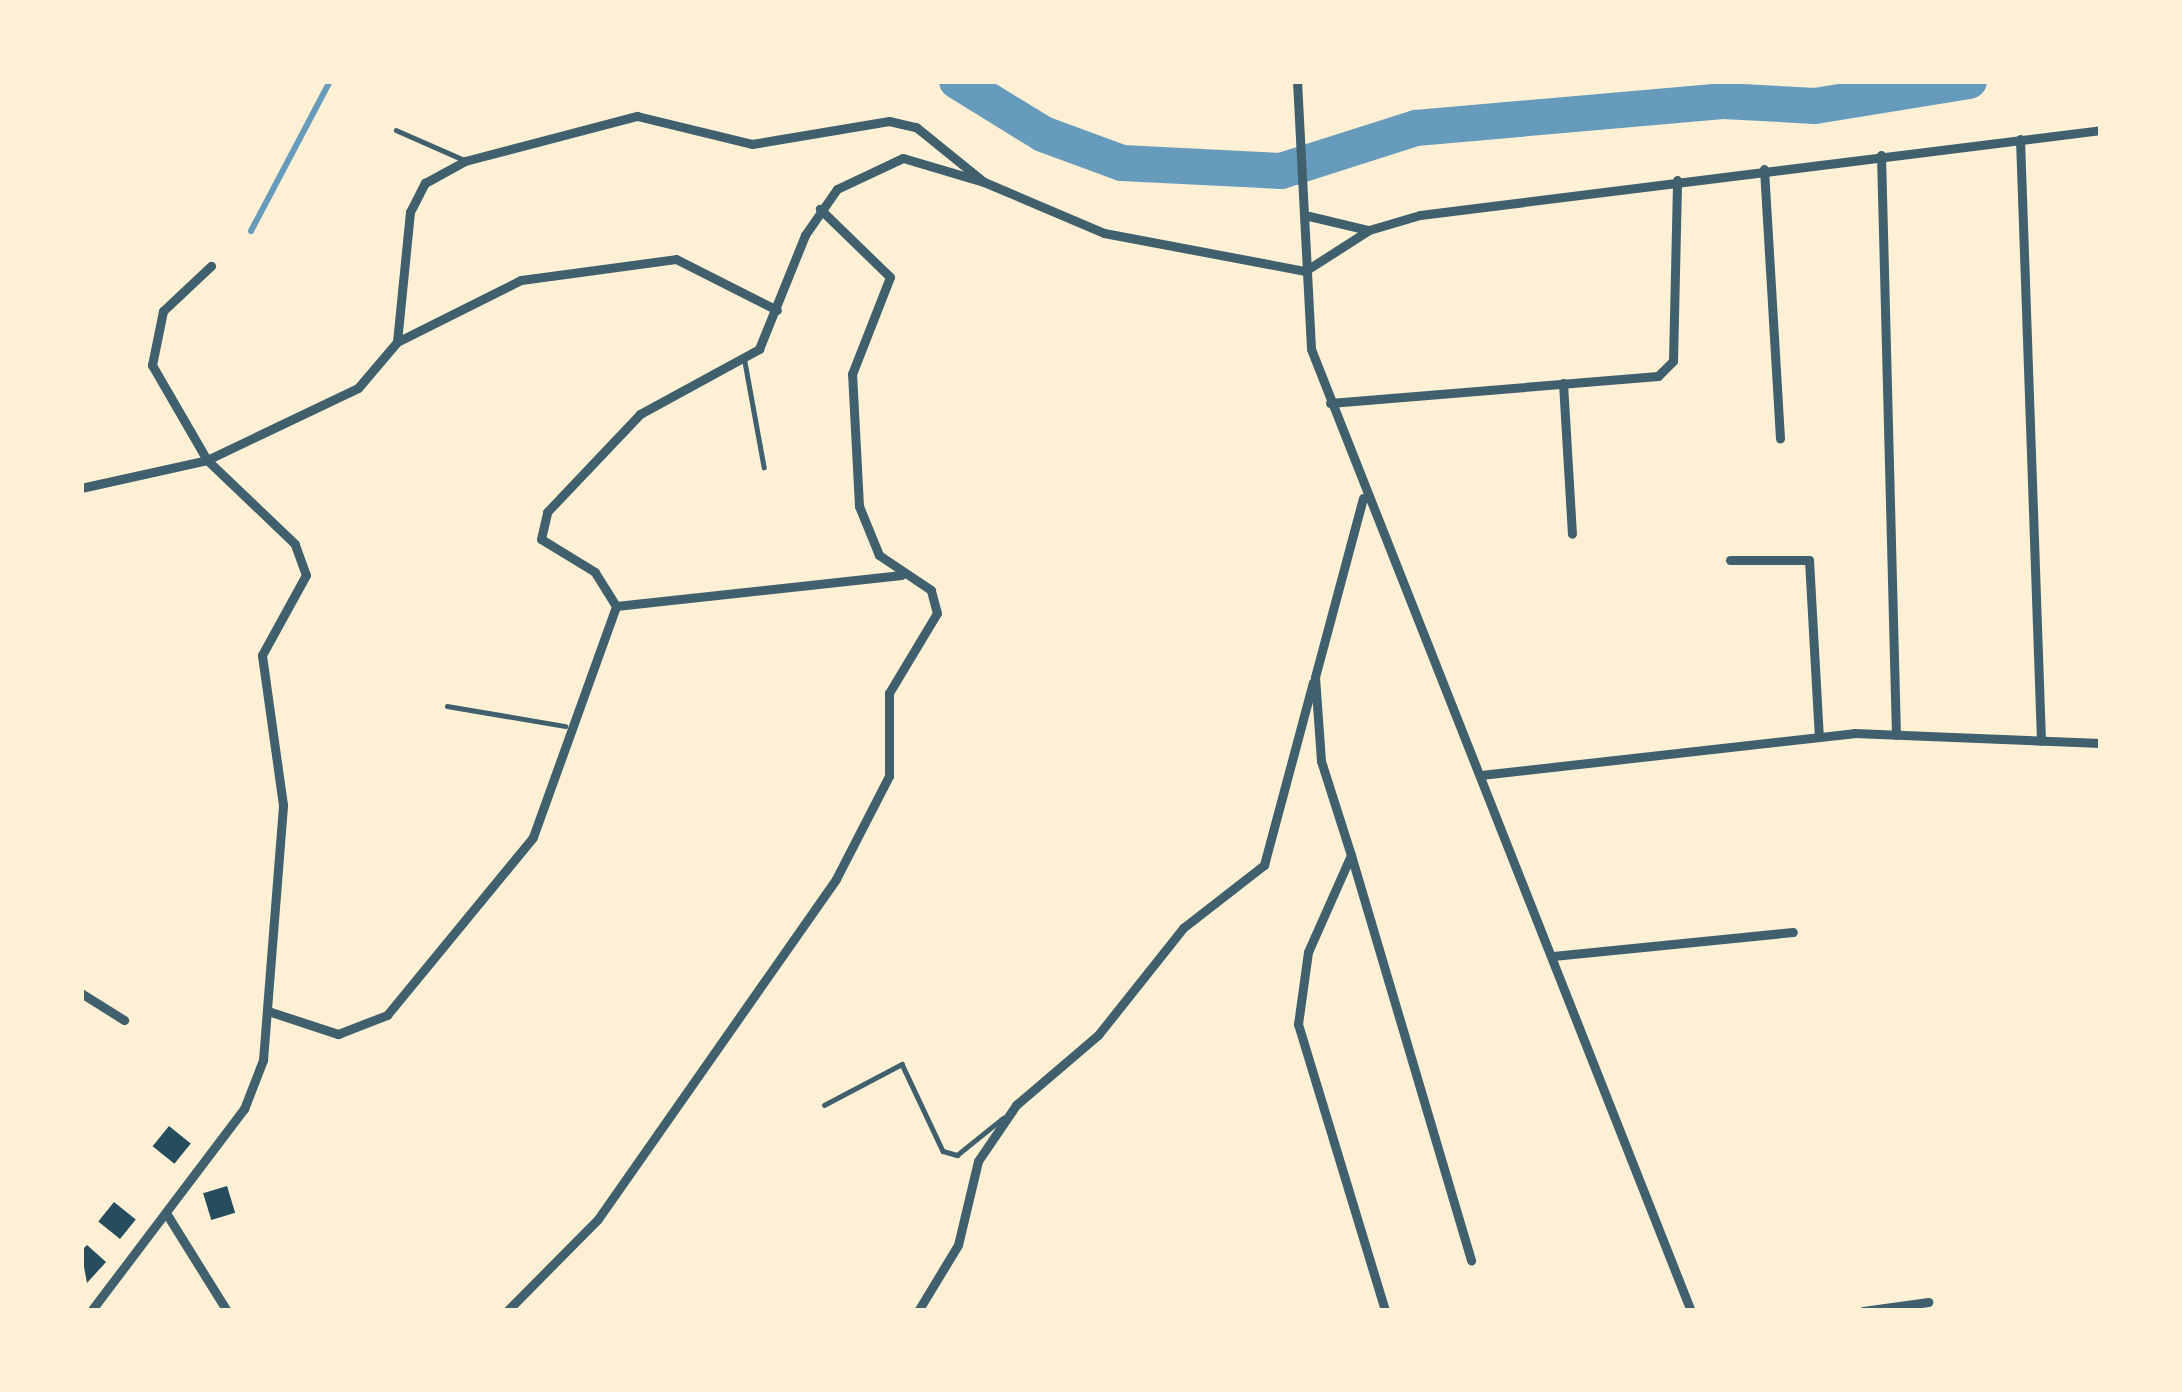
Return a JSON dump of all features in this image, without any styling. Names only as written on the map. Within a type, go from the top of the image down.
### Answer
[{"type":"street","points":[[1297,81],[1305,136],[1309,214],[1305,271],[1311,350],[1363,498],[1481,775],[1691,1311]]},
{"type":"street","points":[[397,342],[416,196],[465,161],[637,116],[752,144],[889,121],[956,151],[984,182]]},
{"type":"street","points":[[616,606],[595,572],[541,539],[547,512],[640,414],[745,362],[777,310],[820,209],[866,170],[903,158],[984,182],[1104,233],[1305,271],[1369,230],[1677,180],[2101,130]]},
{"type":"street","points":[[2020,139],[2042,741]]},
{"type":"street","points":[[1881,155],[1896,735]]},
{"type":"street","points":[[1764,169],[1780,439]]},
{"type":"street","points":[[1330,403],[1658,376],[1673,361],[1677,180]]},
{"type":"street","points":[[507,1311],[598,1219],[644,1149],[763,997],[889,776],[889,693],[937,613],[931,590],[879,555],[860,506],[852,374],[890,277],[820,209]]},
{"type":"street","points":[[1309,214],[1369,230]]},
{"type":"street","points":[[81,488],[207,460],[358,388],[397,342],[521,280],[676,259],[777,310]]},
{"type":"street","points":[[92,1311],[257,1086],[268,1011],[283,806],[262,656],[306,575],[295,544],[207,460],[149,352],[176,292],[211,266]]},
{"type":"street","points":[[1563,383],[1572,533]]},
{"type":"street","points":[[918,1311],[958,1245],[978,1161],[1016,1106],[1120,1011],[1183,928],[1264,866],[1363,498]]},
{"type":"street","points":[[1730,560],[1809,560],[1819,737]]},
{"type":"street","points":[[616,606],[905,574]]},
{"type":"street","points":[[268,1011],[338,1034],[413,992],[533,837],[565,726],[616,606]]},
{"type":"street","points":[[1315,677],[1321,761],[1471,1261]]},
{"type":"street","points":[[1481,775],[1819,737],[1896,735],[2101,743]]},
{"type":"street","points":[[1351,855],[1308,952],[1298,1024],[1385,1311]]},
{"type":"street","points":[[1552,956],[1793,932]]},
{"type":"street","points":[[81,993],[124,1020]]},
{"type":"street","points":[[166,1213],[227,1311]]},
{"type":"street","points":[[1863,1311],[1928,1303]]},
{"type":"lane","points":[[396,130],[465,161]]},
{"type":"lane","points":[[745,362],[764,466]]},
{"type":"lane","points":[[447,706],[565,726]]},
{"type":"lane","points":[[824,1105],[902,1064],[931,1140],[957,1155],[1016,1106]]},
{"type":"building","points":[[169,1126],[191,1144],[174,1164],[153,1146]]},
{"type":"building","points":[[227,1186],[235,1213],[211,1220],[203,1193]]},
{"type":"building","points":[[114,1202],[136,1220],[120,1239],[98,1221]]},
{"type":"building","points":[[87,1245],[106,1262],[87,1283],[81,1251]]},
{"type":"waterway","points":[[251,231],[330,81]]},
{"type":"waterway","points":[[957,81],[1043,134],[1122,163],[1281,171],[1416,128],[1723,101],[1815,106],[1969,81]]}]
